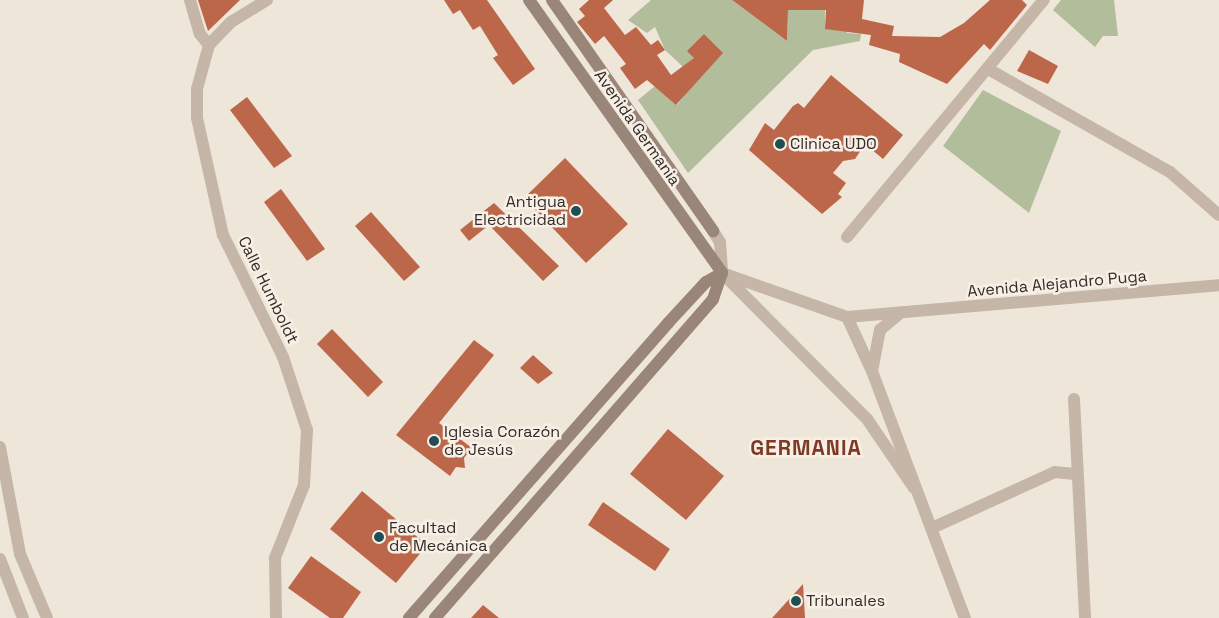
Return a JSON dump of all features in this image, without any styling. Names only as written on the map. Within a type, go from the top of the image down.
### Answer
[{"type":"street","points":[[190,0],[200,34],[209,45]]},
{"type":"street","name":"Calle Humboldt","points":[[267,0],[231,22],[209,45],[197,89],[204,162],[223,236],[283,357],[307,430],[304,485],[275,558],[276,618]]},
{"type":"street","name":"Avenida Germania","points":[[529,0],[722,273]]},
{"type":"street","points":[[847,237],[1044,0]]},
{"type":"street","name":"Avenida Germania","points":[[556,2],[720,242],[722,273]]},
{"type":"street","points":[[988,69],[1170,172],[1219,215]]},
{"type":"street","points":[[722,273],[867,419],[914,488]]},
{"type":"street","points":[[435,618],[707,306],[720,288],[722,273]]},
{"type":"street","points":[[409,618],[668,323],[706,282],[722,273],[847,317],[872,371],[914,488],[932,528],[965,618]]},
{"type":"street","name":"Avenida Alejandro Puga","points":[[847,317],[898,315],[1219,285]]},
{"type":"street","points":[[872,371],[880,330],[898,315]]},
{"type":"street","points":[[1074,399],[1075,474],[1085,618]]},
{"type":"street","points":[[0,447],[18,547],[46,618]]},
{"type":"street","points":[[932,528],[1056,472],[1075,474]]},
{"type":"street","points":[[0,559],[23,618]]},
{"type":"green space","points":[[651,0],[732,0],[787,41],[788,10],[825,10],[825,29],[847,25],[847,33],[861,34],[860,41],[813,50],[688,173],[638,100],[655,86],[677,105],[697,80],[665,50],[655,27],[647,33],[628,20]]},
{"type":"green space","points":[[1061,0],[1114,0],[1118,36],[1103,36],[1095,47],[1053,10]]},
{"type":"green space","points":[[983,90],[1061,131],[1029,213],[943,146]]},
{"type":"building","points":[[198,0],[240,0],[208,31]]},
{"type":"building","points":[[444,0],[487,0],[535,69],[513,85],[493,58],[498,55],[480,26],[473,30],[460,10],[453,14]]},
{"type":"building","points":[[589,0],[613,0],[604,8],[625,35],[636,27],[651,45],[658,40],[665,50],[657,55],[671,75],[694,58],[687,51],[704,34],[723,53],[676,105],[647,80],[635,89],[620,68],[626,64],[604,36],[595,44],[577,22],[585,16],[579,9]]},
{"type":"building","points":[[732,0],[864,0],[862,19],[894,26],[892,36],[940,37],[964,23],[990,0],[1022,0],[1027,5],[990,50],[984,44],[947,84],[899,62],[900,54],[869,45],[871,35],[825,29],[826,10],[788,10],[787,41]]},
{"type":"building","points":[[1029,50],[1058,66],[1048,84],[1017,71]]},
{"type":"building","name":"Clinica UDO","points":[[831,75],[903,135],[883,159],[865,144],[855,159],[843,161],[833,173],[846,183],[838,194],[842,197],[822,214],[749,150],[765,123],[774,130],[793,106],[798,103],[804,108]]},
{"type":"building","points":[[247,97],[292,156],[274,168],[230,110]]},
{"type":"building","name":"Antigua Electricidad","points":[[565,158],[628,224],[586,263],[524,198]]},
{"type":"building","points":[[281,189],[325,249],[307,261],[264,202]]},
{"type":"building","points":[[494,203],[559,266],[543,281],[489,225],[469,241],[460,230]]},
{"type":"building","points":[[371,212],[420,267],[404,281],[355,226]]},
{"type":"building","points":[[332,329],[383,382],[368,397],[317,344]]},
{"type":"building","points":[[474,340],[494,355],[439,423],[472,448],[464,458],[465,468],[456,467],[450,476],[396,435]]},
{"type":"building","points":[[533,355],[553,373],[538,384],[520,368]]},
{"type":"building","points":[[668,429],[724,476],[686,520],[630,474]]},
{"type":"building","name":"Facultad de Mecánica","points":[[362,491],[427,545],[396,583],[330,529]]},
{"type":"building","points":[[603,502],[670,549],[655,571],[588,525]]},
{"type":"building","points":[[311,556],[361,592],[343,618],[330,618],[288,588]]},
{"type":"building","name":"Tribunales","points":[[803,584],[805,618],[772,618]]},
{"type":"building","points":[[483,605],[499,618],[471,618]]},
{"type":"place","name":"Clinica UDO","points":[[780,144]]},
{"type":"place","name":"Antigua Electricidad","points":[[576,211]]},
{"type":"place","name":"Iglesia Corazón de Jesús","points":[[434,441]]},
{"type":"place","name":"Facultad de Mecánica","points":[[379,537]]},
{"type":"place","name":"Tribunales","points":[[796,601]]},
{"type":"district","name":"GERMANIA","points":[[806,448]]}]
